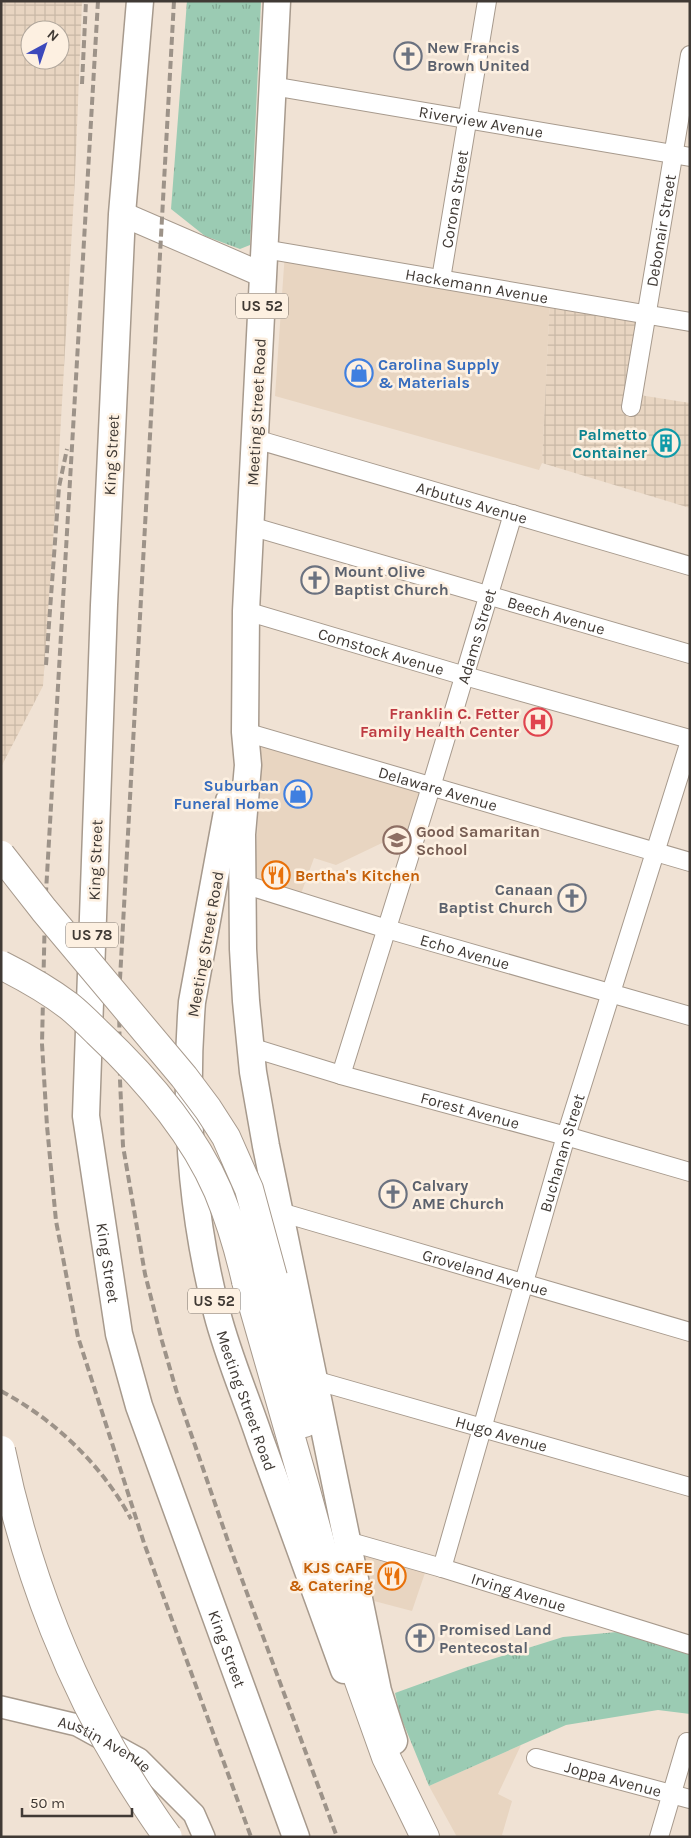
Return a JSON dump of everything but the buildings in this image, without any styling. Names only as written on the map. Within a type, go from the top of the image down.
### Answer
[{"type":"highway","points":[[1,854],[44,910],[184,1077],[226,1137],[249,1189],[273,1276],[325,1524],[356,1637],[379,1710],[398,1756],[416,1791]]},
{"type":"highway","points":[[1,965],[36,982],[70,1007],[117,1050],[160,1099],[200,1157],[217,1189],[234,1232],[355,1670],[386,1756],[425,1837]]},
{"type":"highway","points":[[1,1450],[26,1546],[70,1668],[114,1754],[168,1837]]},
{"type":"main road","name":"King Street","points":[[140,1],[122,214],[104,605],[86,1116],[119,1334],[139,1406],[296,1837]]},
{"type":"main road","name":"Meeting Street Road","points":[[277,1],[246,611],[245,732],[248,765],[242,834],[243,949],[250,1046],[266,1146],[382,1706],[416,1791],[440,1837]]},
{"type":"main road","points":[[122,214],[263,275]]},
{"type":"main road","name":"Meeting Street Road","points":[[245,732],[235,759],[225,829],[192,1002],[190,1030],[190,1120],[197,1214],[218,1315],[304,1560],[355,1700],[388,1775],[421,1837]]},
{"type":"street","name":"Corona Street","points":[[441,279],[487,1]]},
{"type":"street","name":"Debonair Street","points":[[630,407],[646,314],[681,156],[690,55]]},
{"type":"street","name":"Riverview Avenue","points":[[272,86],[681,156]]},
{"type":"street","name":"Hackemann Avenue","points":[[264,249],[690,322]]},
{"type":"street","name":"Arbutus Avenue","points":[[255,439],[690,566]]},
{"type":"street","name":"Adams Street","points":[[341,1075],[431,787],[513,514]]},
{"type":"street","name":"Beech Avenue","points":[[250,526],[690,654]]},
{"type":"street","name":"Comstock Avenue","points":[[246,611],[464,676],[690,740]]},
{"type":"street","name":"Delaware Avenue","points":[[245,732],[690,862]]},
{"type":"street","name":"Buchanan Street","points":[[442,1568],[566,1136],[690,740]]},
{"type":"street","name":"Echo Avenue","points":[[243,884],[387,929],[690,1016]]},
{"type":"street","name":"Forest Avenue","points":[[250,1046],[341,1075],[690,1172]]},
{"type":"street","name":"Groveland Avenue","points":[[280,1212],[690,1332]]},
{"type":"street","name":"Hugo Avenue","points":[[314,1380],[690,1487]]},
{"type":"street","name":"Irving Avenue","points":[[347,1541],[442,1568],[690,1645]]},
{"type":"street","name":"Austin Avenue","points":[[1,1707],[77,1725],[139,1759],[194,1814],[204,1837]]},
{"type":"street","points":[[659,1837],[687,1742]]},
{"type":"street","name":"Joppa Avenue","points":[[536,1758],[690,1799]]},
{"type":"shaded area","points":[[1,1],[82,1],[75,178],[43,686],[1,767]]},
{"type":"shaded area","points":[[285,252],[550,298],[542,463],[539,470],[275,396]]},
{"type":"shaded area","points":[[550,298],[646,315],[633,394],[690,403],[690,508],[542,463]]},
{"type":"shaded area","points":[[261,737],[431,787],[413,846],[384,842],[336,865],[314,858],[298,902],[255,888]]},
{"type":"shaded area","points":[[363,1546],[428,1564],[412,1611],[374,1601]]},
{"type":"shaded area","points":[[521,1745],[498,1794],[512,1801],[502,1835],[507,1837],[457,1837],[429,1786]]},
{"type":"green space","points":[[187,1],[261,1],[250,245],[240,249],[205,236],[171,209]]},
{"type":"green space","points":[[617,1632],[690,1654],[690,1714],[658,1710],[566,1725],[429,1786],[400,1715],[395,1693],[467,1667],[563,1637]]},
{"type":"railway","points":[[82,84],[86,1]]},
{"type":"railway","points":[[98,1],[45,909],[42,1044],[47,1126],[56,1221],[78,1337],[144,1543],[251,1837]]},
{"type":"railway","points":[[174,1],[119,997],[123,1146],[145,1274],[177,1393],[230,1547],[337,1837]]},
{"type":"railway","points":[[46,665],[59,487],[67,449]]},
{"type":"railway","points":[[1,1391],[40,1416],[75,1446],[106,1480],[131,1519]]},
{"type":"place","name":"New Francis Brown United","points":[[408,56]]},
{"type":"place","name":"Carolina Supply & Materials","points":[[359,373]]},
{"type":"place","name":"Palmetto Container","points":[[666,443]]},
{"type":"place","name":"Mount Olive Baptist Church","points":[[315,580]]},
{"type":"place","name":"Franklin C. Fetter Family Health Center","points":[[538,722]]},
{"type":"place","name":"Suburban Funeral Home","points":[[298,794]]},
{"type":"place","name":"Good Samaritan School","points":[[397,840]]},
{"type":"place","name":"Bertha's Kitchen","points":[[276,875]]},
{"type":"place","name":"Canaan Baptist Church","points":[[572,898]]},
{"type":"place","name":"Calvary AME Church","points":[[393,1194]]},
{"type":"place","name":"KJS CAFE & Catering","points":[[392,1576]]},
{"type":"place","name":"Promised Land Pentecostal","points":[[420,1638]]}]
